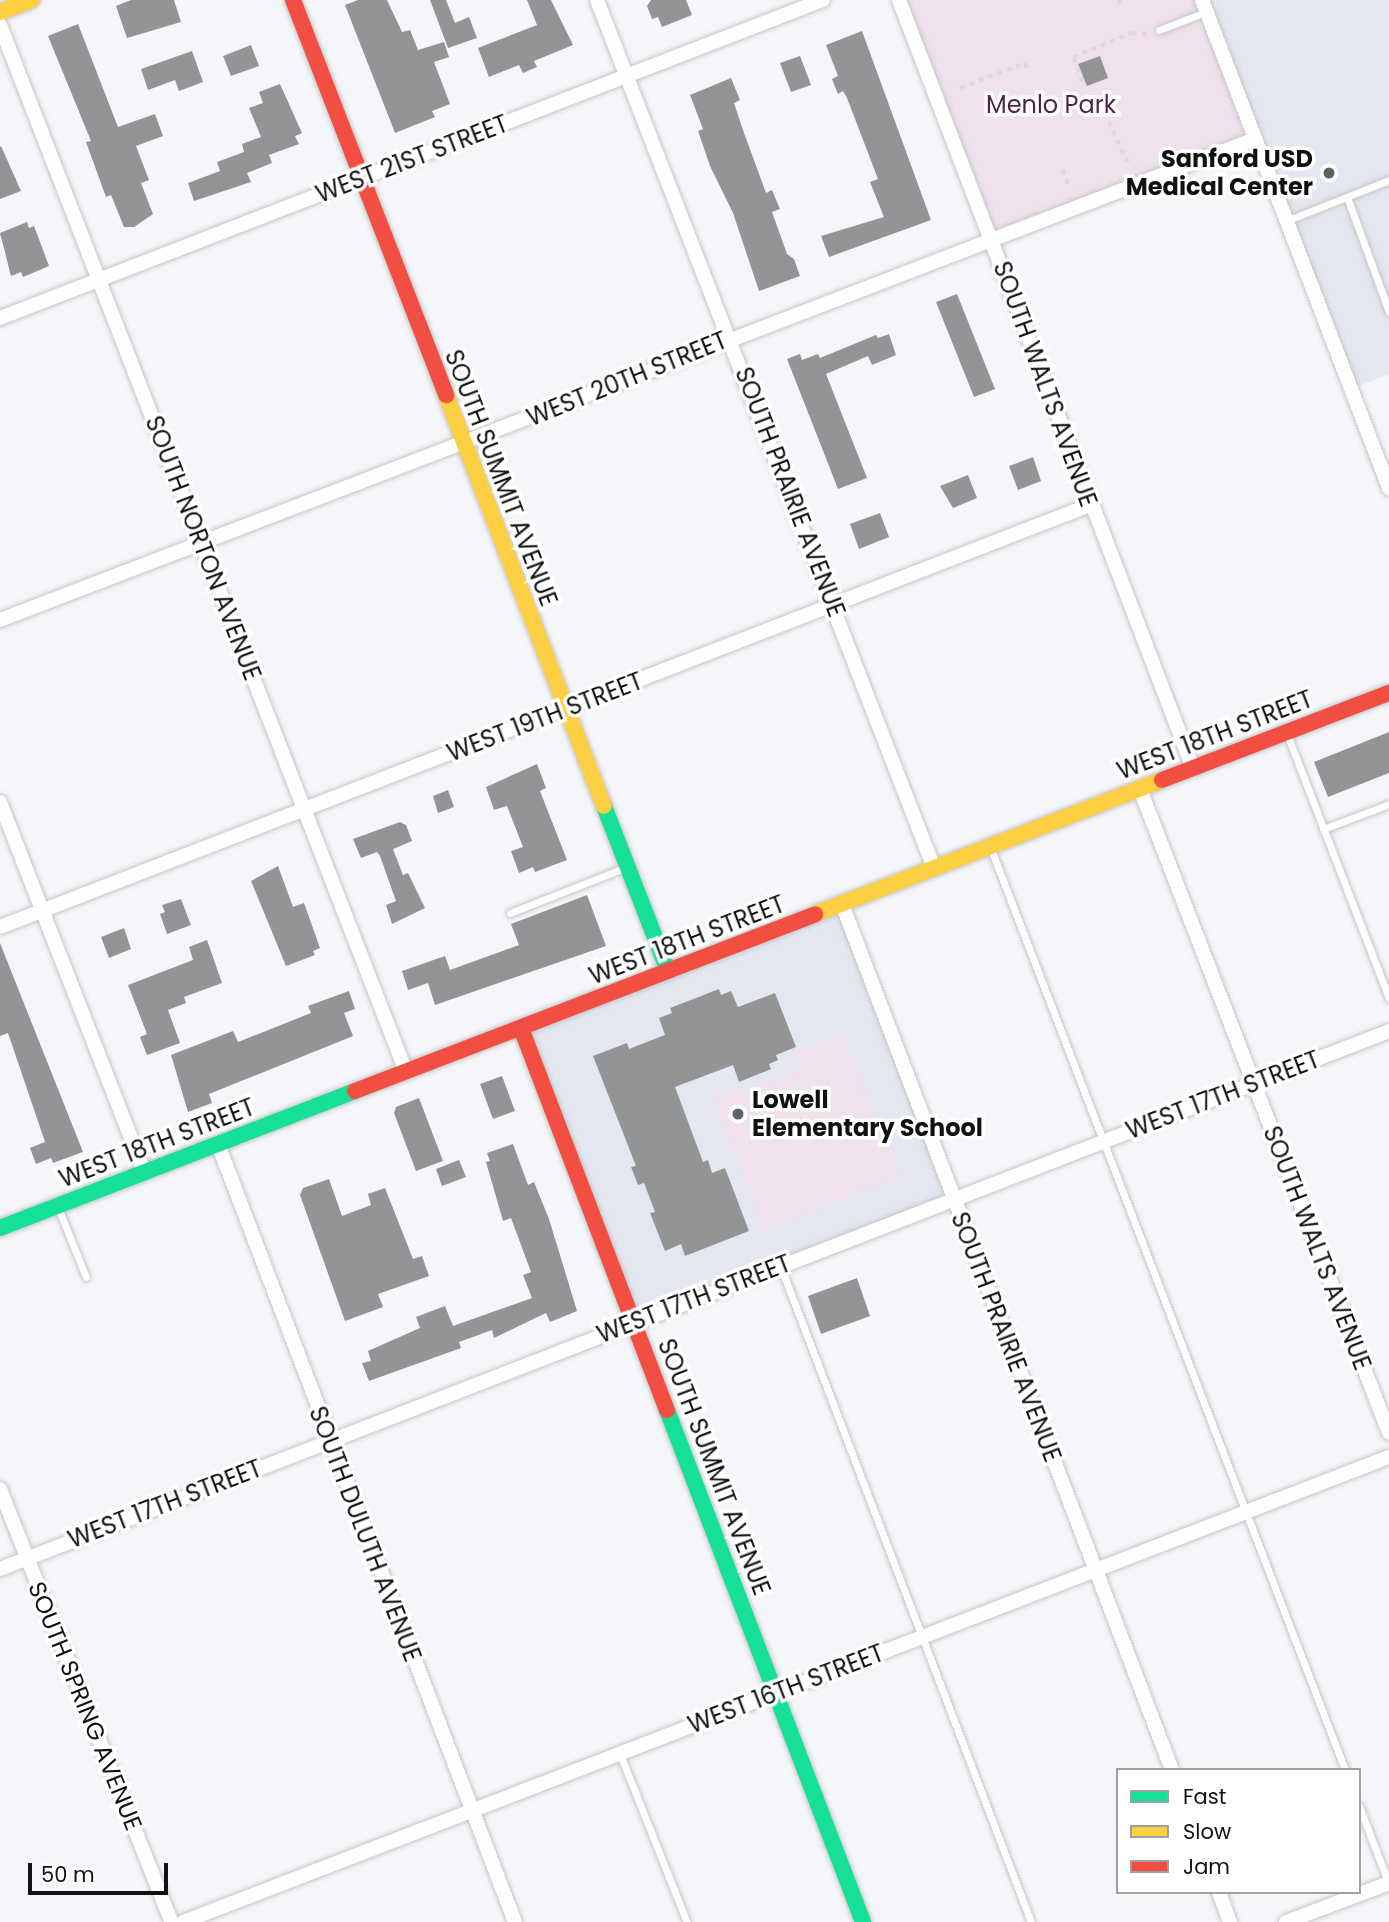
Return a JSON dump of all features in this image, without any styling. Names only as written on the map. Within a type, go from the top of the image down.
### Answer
[{"type":"street","points":[[0,12],[32,0]]},
{"type":"street","name":"SOUTH SUMMIT AVENUE","points":[[293,0],[668,971]]},
{"type":"street","name":"SOUTH PRAIRIE AVENUE","points":[[597,0],[934,868]]},
{"type":"street","name":"WEST 21ST STREET","points":[[0,318],[627,78],[823,0]]},
{"type":"street","name":"SOUTH WALTS AVENUE","points":[[899,0],[1090,506],[1194,768]]},
{"type":"street","points":[[1204,6],[1389,488]]},
{"type":"street","name":"SOUTH NORTON AVENUE","points":[[0,25],[96,281],[201,542],[406,1072]]},
{"type":"street","name":"WEST 20TH STREET","points":[[0,620],[1255,139]]},
{"type":"street","name":"WEST 19TH STREET","points":[[0,927],[1090,506]]},
{"type":"street","name":"WEST 18TH STREET","points":[[0,1228],[1389,693]]},
{"type":"street","name":"SOUTH WALTS AVENUE","points":[[1140,789],[1389,1433]]},
{"type":"street","points":[[0,802],[144,1172]]},
{"type":"street","name":"SOUTH PRAIRIE AVENUE","points":[[842,904],[1171,1768]]},
{"type":"street","name":"SOUTH SUMMIT AVENUE","points":[[521,1028],[863,1922]]},
{"type":"street","name":"WEST 17TH STREET","points":[[0,1569],[1389,1031]]},
{"type":"street","name":"SOUTH DULUTH AVENUE","points":[[218,1144],[328,1440],[515,1922]]},
{"type":"street","name":"WEST 16TH STREET","points":[[183,1922],[1389,1457]]},
{"type":"street","name":"SOUTH SPRING AVENUE","points":[[0,1489],[171,1922]]},
{"type":"street","points":[[1361,1894],[1389,1883]]},
{"type":"street","points":[[1220,1894],[1230,1922]]},
{"type":"street","points":[[1286,1922],[1360,1894]]},
{"type":"lane","points":[[1159,30],[1204,6]]},
{"type":"lane","points":[[1286,221],[1389,180]]},
{"type":"lane","points":[[1347,197],[1389,312]]},
{"type":"lane","points":[[1286,732],[1389,998]]},
{"type":"lane","points":[[1323,829],[1389,804]]},
{"type":"lane","points":[[990,847],[1344,1768]]},
{"type":"lane","points":[[510,913],[628,866]]},
{"type":"lane","points":[[57,1206],[86,1278]]},
{"type":"lane","points":[[780,1265],[1031,1922]]},
{"type":"lane","points":[[621,1754],[687,1922]]},
{"type":"lane","points":[[1361,1812],[1389,1883]]},
{"type":"path","points":[[1082,82],[1073,57],[1132,33],[1146,35],[1159,30]]},
{"type":"path","points":[[960,88],[1024,63],[1027,70]]},
{"type":"path","points":[[1109,122],[1128,163]]},
{"type":"path","points":[[1063,170],[1069,186]]},
{"type":"shaded area","name":"Sanford USD Medical Center","points":[[1202,0],[1389,0],[1389,374],[1351,389]]},
{"type":"shaded area","name":"Lowell Elementary School","points":[[842,904],[954,1200],[635,1321],[521,1028]]},
{"type":"green space","name":"Menlo Park","points":[[899,0],[1202,0],[1255,139],[991,240]]},
{"type":"green space","points":[[842,1034],[899,1176],[765,1230],[712,1099],[742,1087],[745,1092],[800,1070],[794,1054]]},
{"type":"building","points":[[131,0],[174,0],[181,22],[127,38],[116,6]]},
{"type":"building","points":[[358,0],[387,0],[402,32],[410,30],[418,50],[444,42],[449,57],[434,62],[450,104],[432,111],[435,117],[395,133],[345,5]]},
{"type":"building","points":[[430,0],[446,0],[455,23],[469,17],[477,38],[448,48]]},
{"type":"building","points":[[527,0],[551,0],[573,45],[534,61],[537,67],[523,73],[519,65],[489,77],[478,48],[537,25]]},
{"type":"building","points":[[651,0],[686,0],[692,15],[662,27],[658,17],[652,19],[647,6]]},
{"type":"building","points":[[78,24],[118,127],[155,114],[163,136],[136,146],[149,180],[141,183],[153,214],[134,227],[124,227],[111,195],[106,197],[86,142],[91,141],[48,36]]},
{"type":"building","points":[[862,31],[931,220],[829,257],[821,236],[884,217],[870,182],[878,179],[847,98],[843,91],[838,94],[832,79],[838,76],[826,45]]},
{"type":"building","points":[[251,45],[259,66],[231,76],[223,56]]},
{"type":"building","points":[[192,51],[203,82],[179,91],[175,80],[148,90],[141,69]]},
{"type":"building","points":[[800,56],[811,85],[791,92],[780,63]]},
{"type":"building","points":[[1100,56],[1108,78],[1087,86],[1078,64]]},
{"type":"building","points":[[731,78],[740,100],[734,103],[743,130],[766,193],[772,190],[780,209],[772,212],[787,254],[794,259],[800,276],[759,291],[733,213],[710,166],[698,131],[703,129],[690,95]]},
{"type":"building","points":[[280,84],[302,133],[295,136],[299,144],[269,155],[272,163],[247,173],[251,182],[194,201],[188,183],[220,171],[217,162],[244,152],[242,144],[261,137],[249,108],[263,103],[259,92]]},
{"type":"building","points":[[0,147],[21,191],[0,199]]},
{"type":"building","points":[[27,222],[29,228],[34,226],[49,266],[23,277],[21,272],[11,276],[0,233]]},
{"type":"building","points":[[957,294],[995,389],[974,397],[936,302]]},
{"type":"building","points":[[889,334],[896,355],[872,365],[868,356],[826,374],[867,478],[838,489],[787,359],[800,354],[802,360],[818,354],[820,358],[876,335],[878,338]]},
{"type":"building","points":[[1033,457],[1041,481],[1018,490],[1009,466]]},
{"type":"building","points":[[968,475],[977,498],[953,508],[940,486]]},
{"type":"building","points":[[880,513],[889,537],[859,549],[850,524]]},
{"type":"building","points":[[1389,732],[1389,773],[1328,797],[1314,762]]},
{"type":"building","points":[[537,764],[546,788],[540,791],[567,860],[535,872],[533,867],[519,873],[511,851],[523,847],[507,806],[494,810],[486,787]]},
{"type":"building","points":[[448,790],[454,807],[438,813],[433,796]]},
{"type":"building","points":[[400,822],[406,825],[412,841],[393,849],[403,875],[408,873],[425,908],[392,924],[386,905],[396,901],[380,856],[377,852],[361,858],[353,839]]},
{"type":"building","points":[[278,866],[293,907],[304,903],[320,948],[313,951],[315,955],[286,966],[251,881]]},
{"type":"building","points":[[587,895],[606,946],[435,1005],[428,983],[408,990],[402,971],[445,956],[450,970],[519,945],[511,924]]},
{"type":"building","points":[[181,899],[191,925],[167,934],[160,914],[165,912],[162,905]]},
{"type":"building","points":[[124,928],[131,949],[109,958],[101,937]]},
{"type":"building","points":[[207,940],[222,983],[184,997],[186,1003],[168,1010],[180,1043],[147,1055],[140,1037],[147,1034],[128,985],[193,960],[189,947]]},
{"type":"building","points":[[0,943],[83,1152],[53,1163],[51,1158],[36,1164],[30,1148],[45,1142],[8,1033],[0,1036]]},
{"type":"building","points":[[719,989],[721,995],[731,991],[738,1007],[775,993],[796,1047],[776,1055],[778,1060],[769,1064],[771,1069],[739,1082],[733,1065],[675,1087],[703,1162],[708,1160],[712,1173],[725,1168],[749,1231],[685,1256],[681,1244],[665,1251],[650,1213],[655,1212],[644,1183],[638,1185],[631,1167],[636,1166],[593,1056],[627,1043],[629,1049],[665,1035],[659,1018],[672,1013],[670,1008]]},
{"type":"building","points":[[349,991],[355,1009],[344,1013],[353,1036],[209,1094],[212,1103],[188,1112],[171,1055],[233,1031],[238,1042],[311,1013],[308,1006]]},
{"type":"building","points":[[502,1076],[515,1111],[493,1119],[480,1084]]},
{"type":"building","points":[[419,1098],[443,1161],[416,1171],[394,1113],[396,1107]]},
{"type":"building","points":[[513,1144],[528,1185],[534,1182],[549,1219],[577,1311],[550,1322],[546,1313],[494,1338],[492,1330],[459,1342],[461,1348],[369,1381],[362,1363],[371,1361],[368,1351],[420,1328],[416,1317],[445,1306],[453,1326],[532,1298],[523,1275],[531,1272],[511,1218],[503,1221],[486,1162],[490,1161],[487,1153]]},
{"type":"building","points":[[459,1160],[466,1177],[442,1186],[436,1169]]},
{"type":"building","points":[[329,1179],[342,1216],[371,1205],[368,1194],[385,1188],[413,1259],[422,1256],[429,1276],[378,1294],[383,1307],[345,1321],[300,1195],[303,1188]]},
{"type":"building","points":[[857,1278],[870,1316],[821,1334],[808,1296]]},
{"type":"traffic: fast","points":[[604,806],[668,971]]},
{"type":"traffic: fast","points":[[0,1228],[355,1091]]},
{"type":"traffic: fast","points":[[667,1410],[863,1922]]},
{"type":"traffic: slow","points":[[0,12],[32,0]]},
{"type":"traffic: slow","points":[[446,395],[604,806]]},
{"type":"traffic: slow","points":[[815,914],[1162,780]]},
{"type":"traffic: jam","points":[[293,0],[446,395]]},
{"type":"traffic: jam","points":[[1162,780],[1389,693]]},
{"type":"traffic: jam","points":[[355,1091],[815,914]]},
{"type":"traffic: jam","points":[[521,1028],[667,1410]]},
{"type":"place","name":"Sanford USD Medical Center","points":[[1329,173]]},
{"type":"place","name":"Lowell Elementary School","points":[[738,1114]]}]
